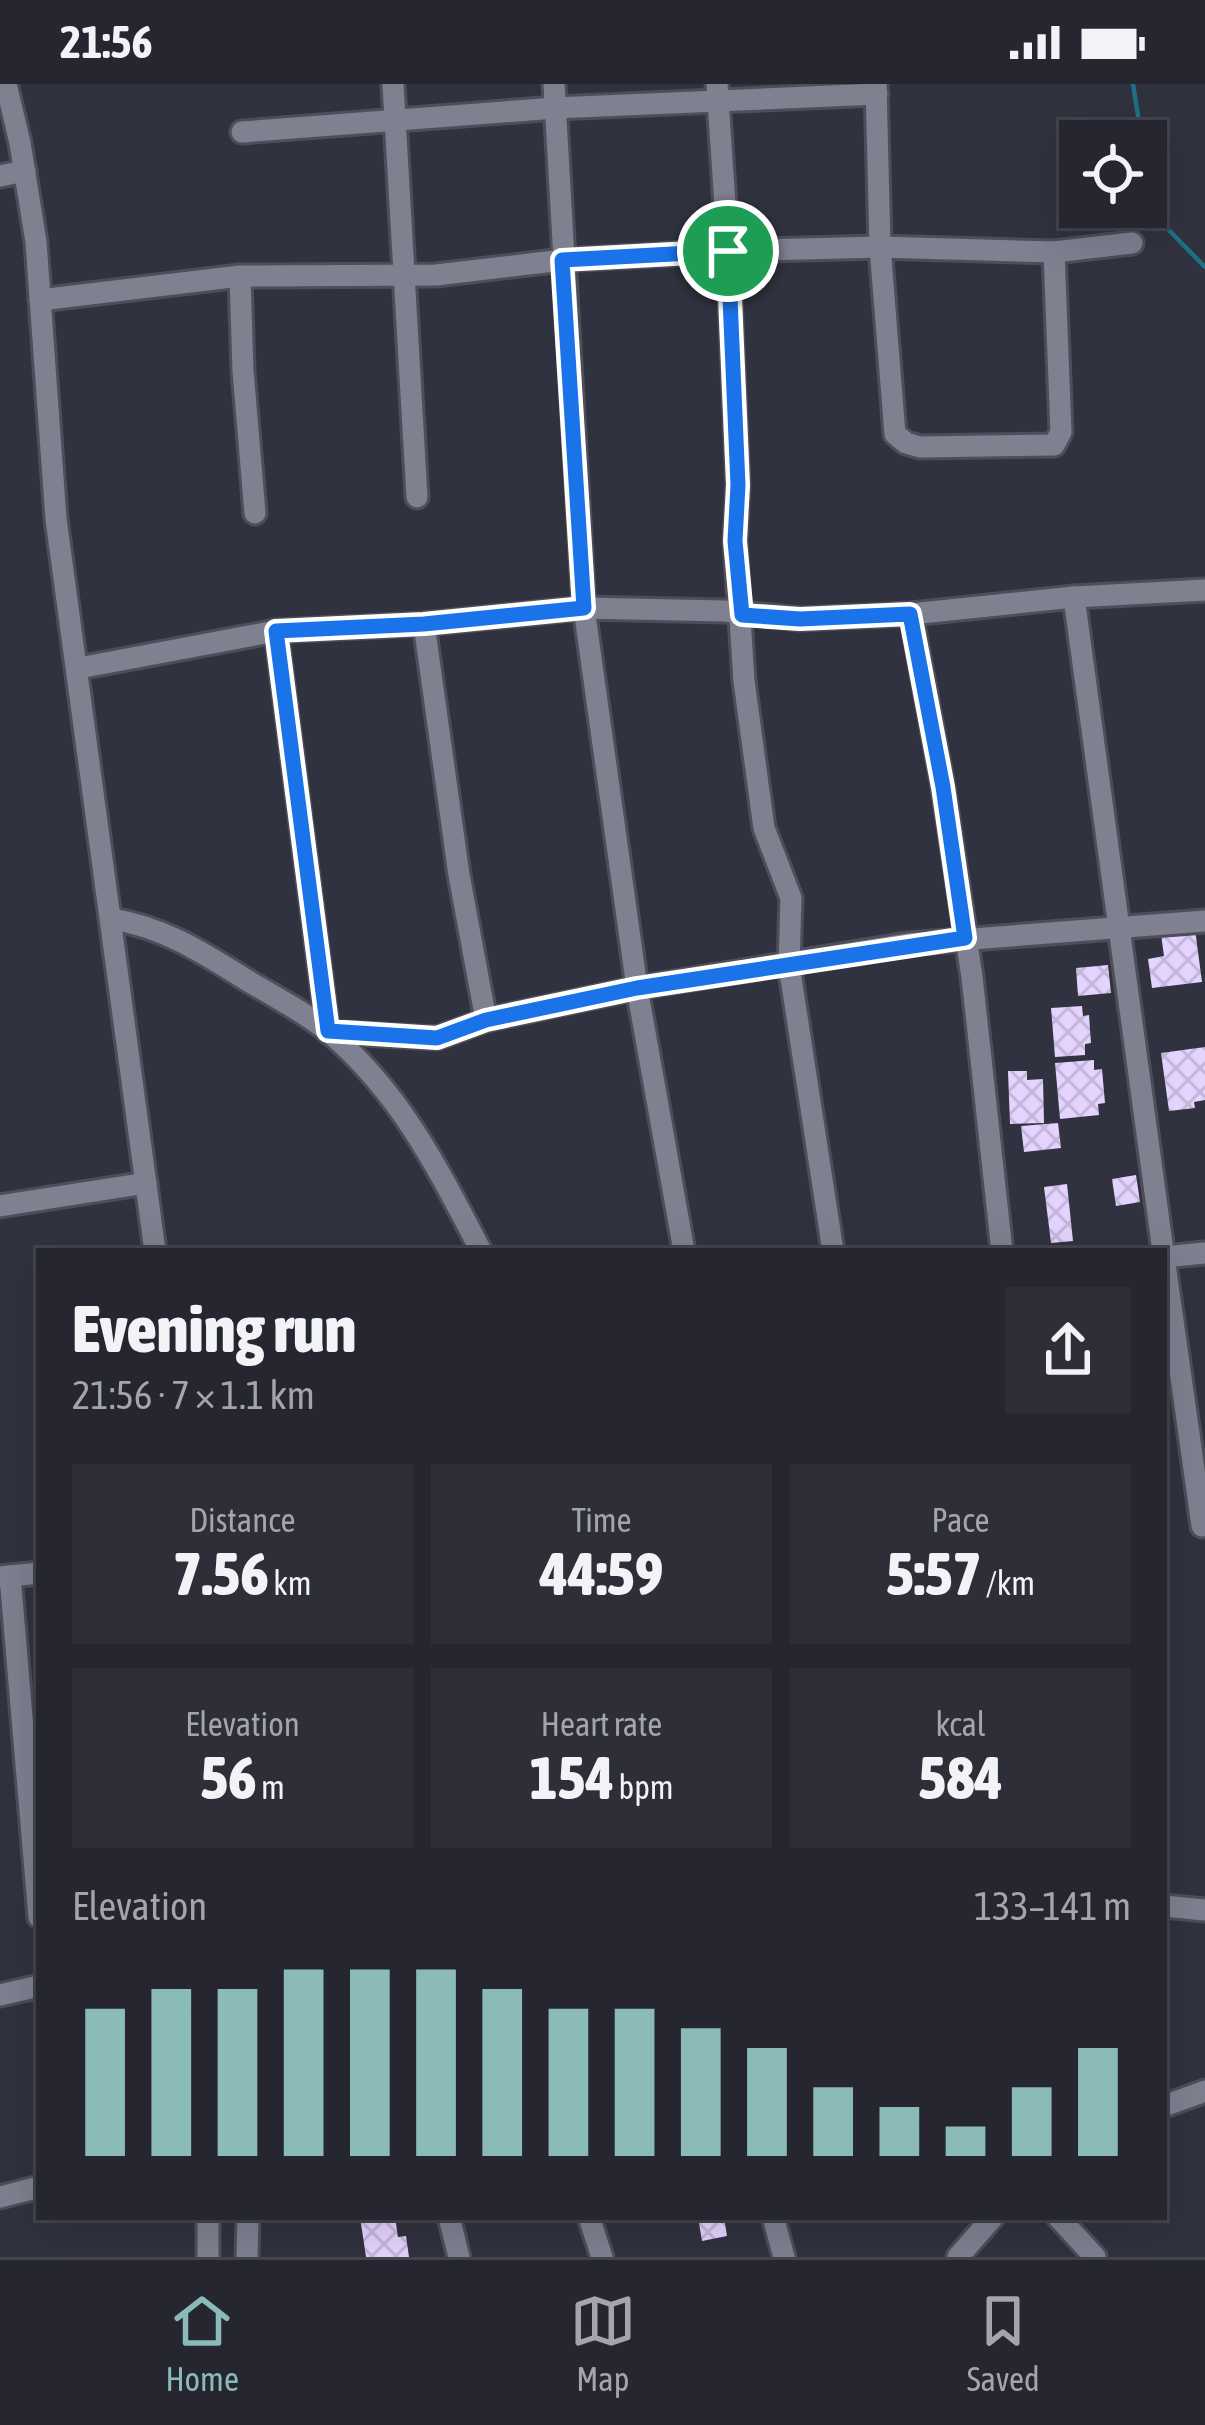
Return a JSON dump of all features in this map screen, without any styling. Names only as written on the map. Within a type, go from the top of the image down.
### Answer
[{"type":"street","points":[[6,84],[25,171],[56,519],[155,1248]]},
{"type":"street","points":[[393,84],[417,497]]},
{"type":"street","points":[[554,84],[584,608],[637,988],[683,1248]]},
{"type":"street","points":[[242,132],[717,92],[877,89],[880,247],[895,434],[920,447],[1054,445],[1061,432],[1054,253]]},
{"type":"street","points":[[717,92],[728,251],[738,485],[735,541],[744,681],[760,809],[790,898],[789,965],[833,1248]]},
{"type":"street","points":[[0,176],[25,171]]},
{"type":"street","points":[[40,300],[240,276],[404,275],[728,251],[880,247],[1054,253],[1132,243]]},
{"type":"street","points":[[240,276],[255,513]]},
{"type":"street","points":[[79,668],[276,631],[424,624],[584,608],[800,619],[1205,590]]},
{"type":"street","points":[[1074,597],[1163,1248]]},
{"type":"street","points":[[910,614],[934,733],[965,938],[1002,1248]]},
{"type":"street","points":[[424,624],[456,852],[486,1020]]},
{"type":"street","points":[[276,631],[328,1031]]},
{"type":"street","points":[[112,919],[145,924],[205,953],[328,1031],[382,1085],[420,1134],[472,1248]]},
{"type":"street","points":[[328,1031],[437,1038],[486,1020],[637,988],[965,938],[1205,921]]},
{"type":"street","points":[[0,1205],[146,1183]]},
{"type":"street","points":[[1167,1255],[1205,1253]]},
{"type":"street","points":[[1167,1276],[1202,1526]]},
{"type":"street","points":[[36,1573],[5,1577],[36,1887]]},
{"type":"street","points":[[1167,1906],[1205,1910]]},
{"type":"street","points":[[0,1995],[36,1987]]},
{"type":"street","points":[[1167,2105],[1205,2091]]},
{"type":"street","points":[[0,2197],[36,2188]]},
{"type":"street","points":[[208,2220],[208,2257]]},
{"type":"street","points":[[247,2257],[248,2220]]},
{"type":"street","points":[[450,2220],[459,2257]]},
{"type":"street","points":[[591,2220],[602,2257]]},
{"type":"street","points":[[774,2220],[784,2257]]},
{"type":"street","points":[[958,2257],[989,2220]]},
{"type":"street","points":[[1061,2220],[1095,2257]]},
{"type":"building","points":[[1195,929],[1202,982],[1152,988],[1148,959],[1164,956],[1161,934]]},
{"type":"building","points":[[1108,965],[1111,993],[1078,996],[1076,968]]},
{"type":"building","points":[[1082,1006],[1083,1016],[1089,1015],[1091,1043],[1085,1044],[1085,1055],[1055,1057],[1051,1008]]},
{"type":"building","points":[[1205,1047],[1205,1100],[1194,1102],[1195,1108],[1169,1111],[1161,1053]]},
{"type":"building","points":[[1094,1060],[1094,1070],[1102,1069],[1105,1103],[1098,1104],[1099,1115],[1060,1119],[1055,1063]]},
{"type":"building","points":[[1008,1071],[1027,1071],[1027,1080],[1043,1079],[1044,1123],[1010,1124]]},
{"type":"building","points":[[1058,1123],[1061,1148],[1024,1152],[1021,1126]]},
{"type":"building","points":[[1136,1175],[1140,1202],[1116,1206],[1112,1179]]},
{"type":"building","points":[[1067,1184],[1073,1241],[1051,1243],[1044,1187]]},
{"type":"building","points":[[360,2220],[395,2220],[398,2237],[406,2236],[409,2257],[366,2257]]},
{"type":"building","points":[[698,2220],[724,2220],[727,2236],[702,2241]]},
{"type":"waterway","points":[[1133,84],[1139,120]]},
{"type":"waterway","points":[[1167,228],[1205,267]]},
{"type":"route","points":[[728,251],[738,485],[735,541],[742,615],[800,619],[910,614],[931,714],[965,938],[637,988],[486,1020],[437,1038],[328,1031],[276,631],[424,624],[584,608],[562,260],[728,251]]}]
